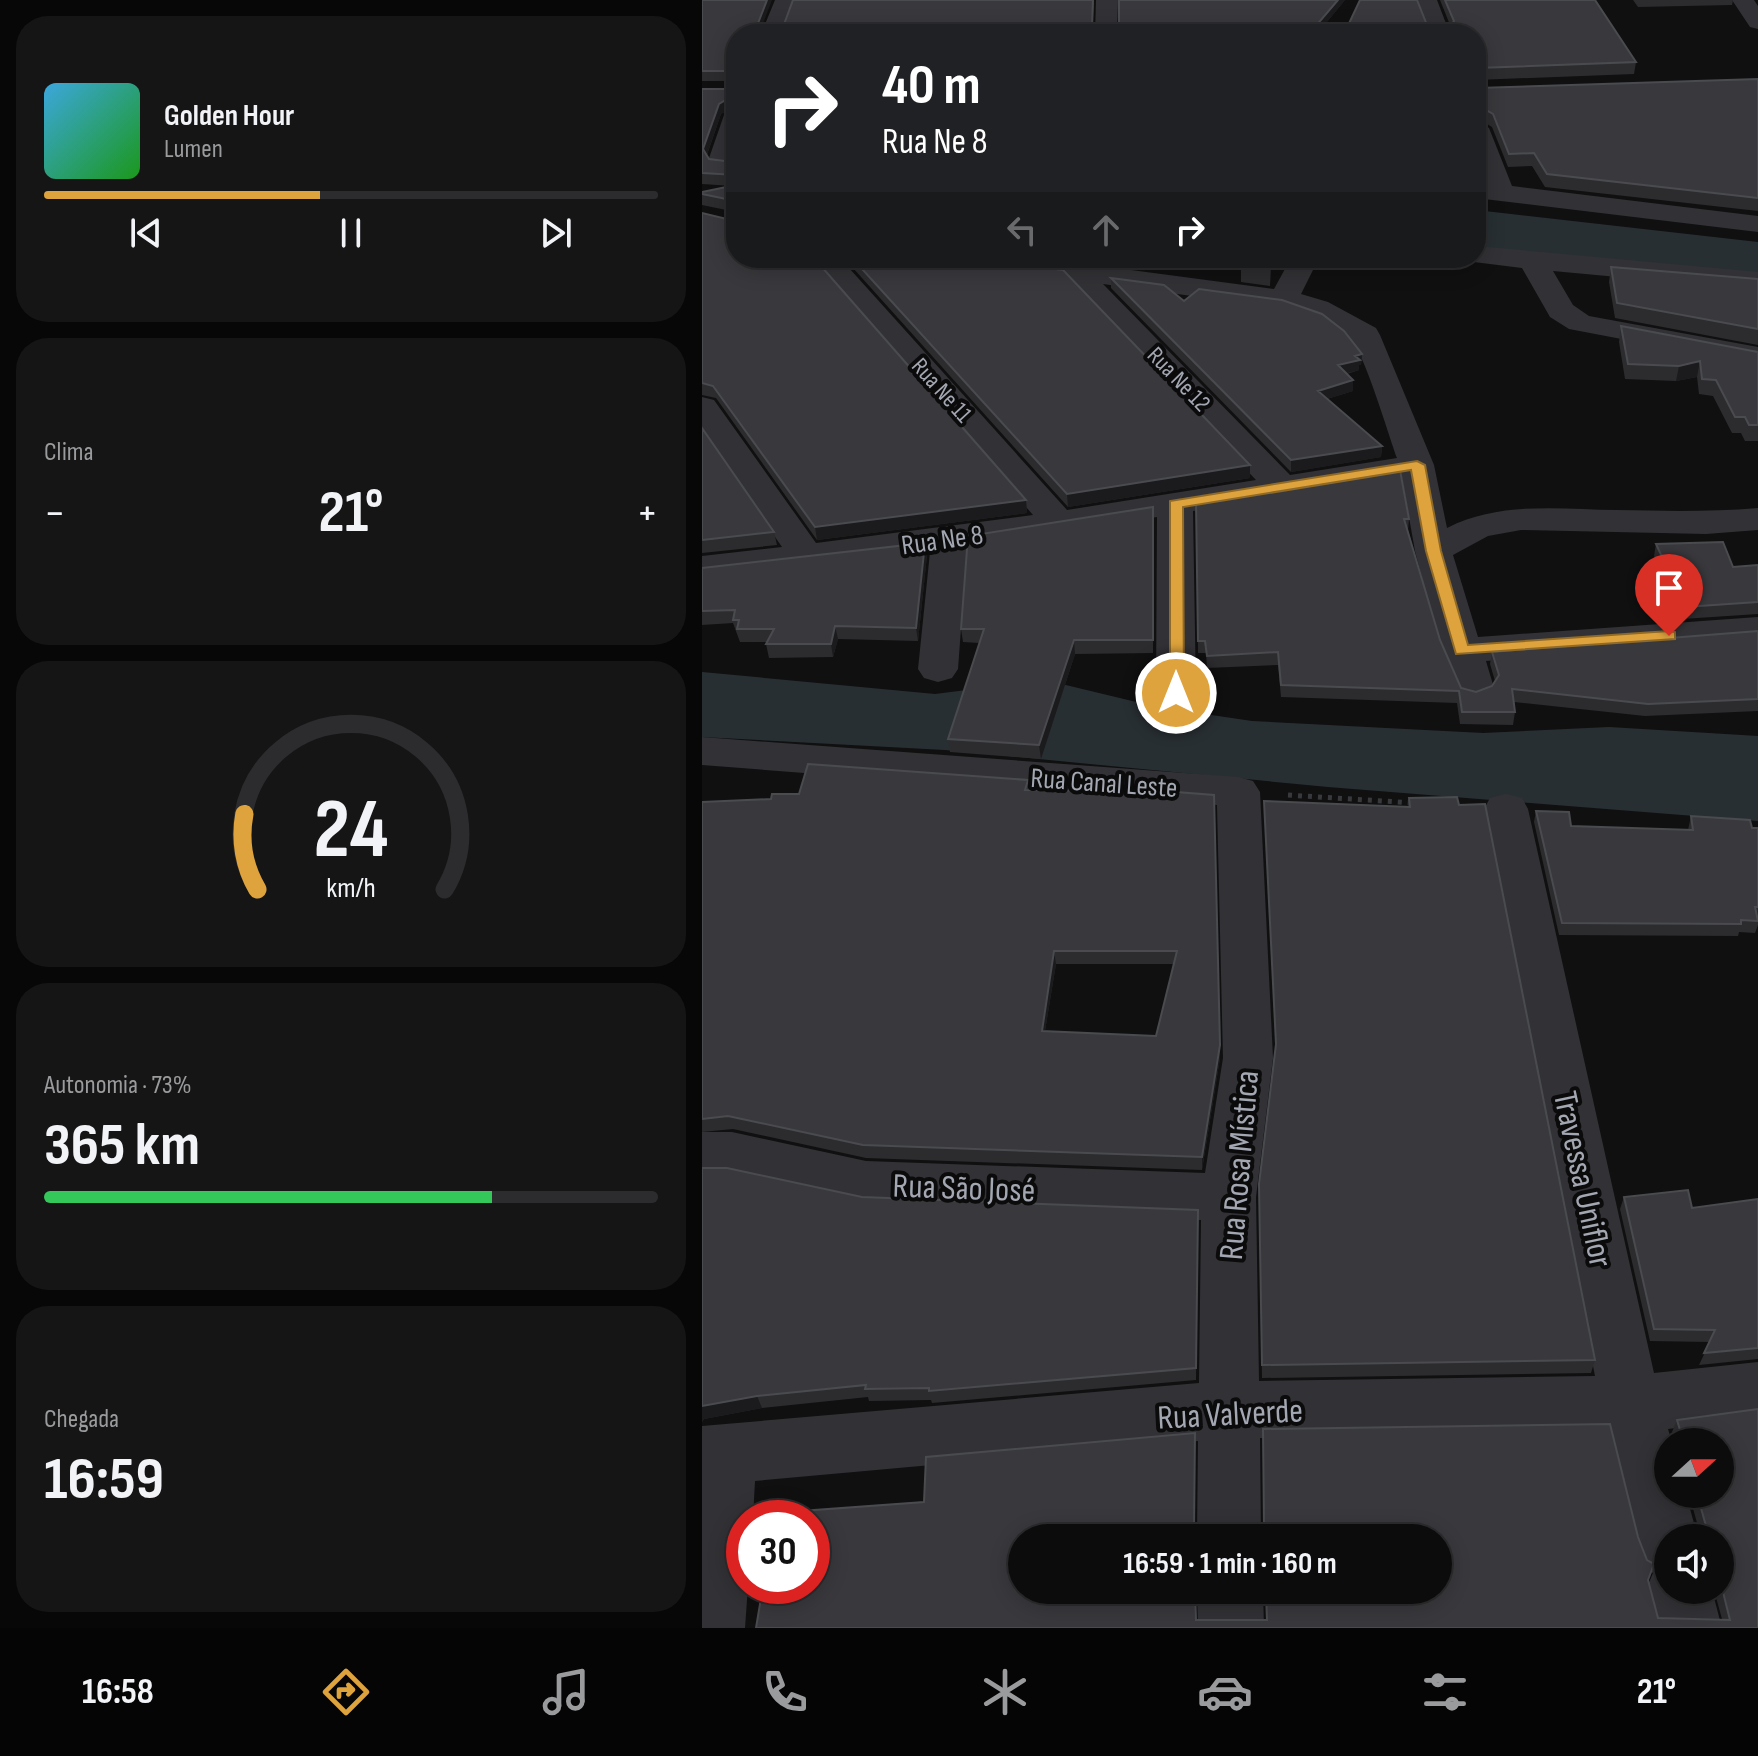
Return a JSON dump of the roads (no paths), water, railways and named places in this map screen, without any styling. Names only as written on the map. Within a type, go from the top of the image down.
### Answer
[{"type":"street","points":[[776,24],[786,0]]},
{"type":"street","points":[[1106,24],[1107,0]]},
{"type":"street","points":[[1426,0],[1435,24]]},
{"type":"street","points":[[1489,192],[1758,224]]},
{"type":"street","points":[[1486,256],[1758,281]]},
{"type":"street","points":[[1533,261],[1561,311],[1580,323],[1758,356]]},
{"type":"street","name":"Rua Ne 11","points":[[833,268],[1059,523]]},
{"type":"street","points":[[1051,268],[1300,304],[1365,335],[1417,465],[1433,551],[1474,688]]},
{"type":"street","points":[[1300,304],[1304,268]]},
{"type":"street","name":"Rua Ne 12","points":[[1074,271],[1283,488]]},
{"type":"street","points":[[702,407],[807,557]]},
{"type":"street","name":"Rua Ne 8","points":[[702,567],[949,539],[1417,465]]},
{"type":"street","points":[[1175,504],[1176,693]]},
{"type":"street","points":[[1433,551],[1469,528],[1492,521],[1706,523],[1758,519]]},
{"type":"street","points":[[938,669],[949,539]]},
{"type":"street","points":[[1461,651],[1758,629]]},
{"type":"street","name":"Rua Canal Leste","points":[[702,751],[1238,792]]},
{"type":"street","name":"Rua Rosa Mística","points":[[1229,1524],[1229,1197],[1248,1058],[1238,792]]},
{"type":"street","name":"Travessa Uniflor","points":[[1506,809],[1631,1404],[1662,1524]]},
{"type":"street","name":"Rua São José","points":[[702,1155],[732,1155],[866,1184],[1229,1197]]},
{"type":"street","name":"Rua Valverde","points":[[714,1456],[1227,1410],[1631,1404],[1758,1390]]},
{"type":"street","points":[[712,1628],[714,1456]]},
{"type":"street","points":[[1230,1604],[1231,1628]]},
{"type":"street","points":[[1683,1604],[1689,1628]]}]
